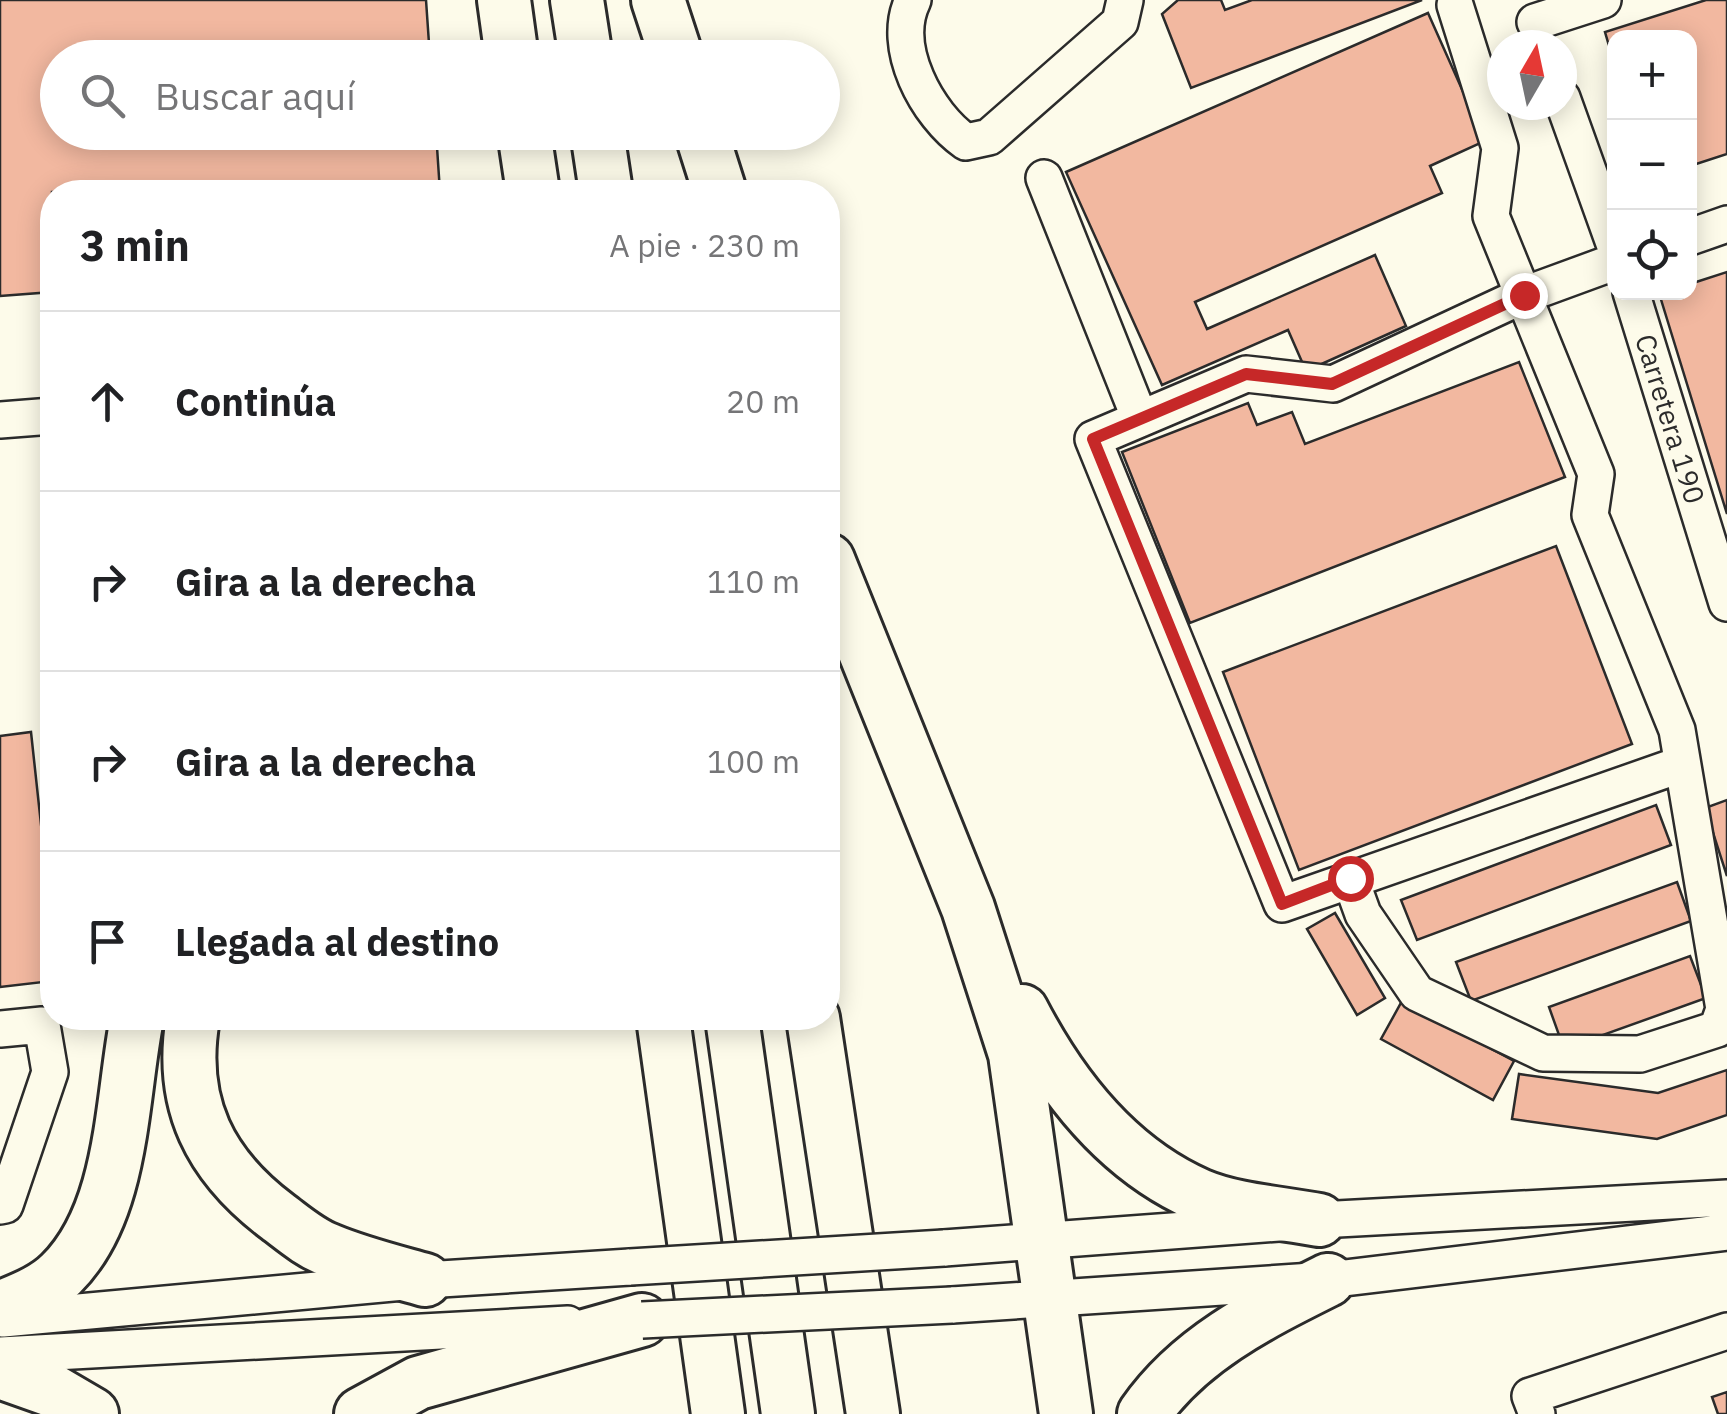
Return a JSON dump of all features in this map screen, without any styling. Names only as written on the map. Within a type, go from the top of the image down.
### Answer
[{"type":"highway","points":[[504,0],[510,40]]},
{"type":"highway","points":[[577,0],[583,40]]},
{"type":"highway","points":[[657,0],[662,40]]},
{"type":"highway","points":[[657,0],[671,40]]},
{"type":"highway","points":[[527,150],[531,180]]},
{"type":"highway","points":[[600,150],[604,180]]},
{"type":"highway","points":[[678,150],[682,180]]},
{"type":"highway","points":[[707,150],[716,180]]},
{"type":"highway","points":[[840,590],[968,908],[1015,1054],[1066,1414]]},
{"type":"highway","points":[[968,908],[1063,1084],[1116,1140],[1200,1196],[1319,1220]]},
{"type":"highway","points":[[0,1308],[34,1294],[59,1276],[93,1230],[110,1176],[135,1030]]},
{"type":"highway","points":[[192,1030],[190,1080],[200,1124],[222,1168],[256,1201],[328,1250],[425,1280]]},
{"type":"highway","points":[[649,1030],[676,1137]]},
{"type":"highway","points":[[664,1030],[676,1137],[718,1414]]},
{"type":"highway","points":[[734,1030],[788,1414]]},
{"type":"highway","points":[[815,1030],[873,1414]]},
{"type":"highway","points":[[1144,1414],[1190,1365],[1239,1325],[1328,1280]]},
{"type":"highway","points":[[361,1414],[418,1383],[642,1320]]},
{"type":"highway","points":[[0,1372],[51,1390],[92,1414]]},
{"type":"street","points":[[913,0],[906,44],[916,76],[946,128],[966,142],[988,137],[1120,22],[1125,0]]},
{"type":"street","points":[[1534,22],[1603,0]]},
{"type":"street","points":[[1350,878],[1363,914],[1417,993],[1543,1053],[1640,1054],[1717,1029],[1724,1009],[1676,730],[1590,515],[1596,474],[1491,216],[1500,148],[1455,5]]},
{"type":"street","points":[[1570,120],[1607,223]]},
{"type":"street","points":[[1044,178],[1140,419]]},
{"type":"street","points":[[1697,235],[1727,224]]},
{"type":"street","points":[[1607,265],[1524,295],[1332,384],[1246,374],[1093,439],[1282,904],[1682,764]]},
{"type":"street","name":"Carretera 190","points":[[1633,300],[1727,603]]},
{"type":"street","points":[[0,420],[40,417]]},
{"type":"street","points":[[0,1029],[40,1025]]},
{"type":"street","points":[[0,1206],[5,1204],[17,1120],[50,1072],[43,1030]]},
{"type":"street","points":[[0,1320],[425,1280],[1042,1242],[1319,1220],[1727,1198]]},
{"type":"street","points":[[0,1355],[1048,1300],[1328,1280],[1727,1232]]},
{"type":"street","points":[[1536,1414],[1530,1396],[1727,1331]]},
{"type":"building","points":[[0,0],[426,0],[429,40],[40,40],[40,150],[437,150],[439,180],[40,180],[40,293],[0,296]]},
{"type":"building","points":[[1178,0],[1221,0],[1225,10],[1252,0],[1422,0],[1191,88],[1162,14]]},
{"type":"building","points":[[1706,0],[1727,0],[1727,154],[1697,164],[1697,30],[1611,30]]},
{"type":"building","points":[[1428,13],[1485,141],[1430,166],[1442,193],[1195,302],[1207,329],[1375,255],[1406,326],[1306,371],[1288,330],[1162,385],[1066,172]]},
{"type":"building","points":[[1727,272],[1727,514],[1661,300],[1697,300],[1697,282]]},
{"type":"building","points":[[1519,362],[1565,477],[1190,623],[1122,452],[1248,403],[1257,425],[1292,412],[1305,444]]},
{"type":"building","points":[[1556,546],[1632,744],[1299,870],[1223,672]]},
{"type":"building","points":[[31,732],[40,815],[40,982],[0,987],[0,736]]},
{"type":"building","points":[[1727,800],[1727,876],[1705,808]]},
{"type":"building","points":[[1656,805],[1671,845],[1417,940],[1401,900]]},
{"type":"building","points":[[1677,882],[1691,921],[1471,1001],[1456,962]]},
{"type":"building","points":[[1335,913],[1385,998],[1357,1015],[1307,929]]},
{"type":"building","points":[[1690,956],[1706,998],[1564,1049],[1549,1007]]},
{"type":"building","points":[[1402,1001],[1514,1061],[1493,1100],[1381,1039]]},
{"type":"building","points":[[1727,1070],[1727,1115],[1657,1139],[1512,1119],[1519,1074],[1658,1093]]},
{"type":"building","points":[[1727,1392],[1727,1414],[1718,1414],[1712,1397]]},
{"type":"route","points":[[1350,878],[1282,904],[1093,439],[1246,374],[1332,384],[1524,295]]}]
